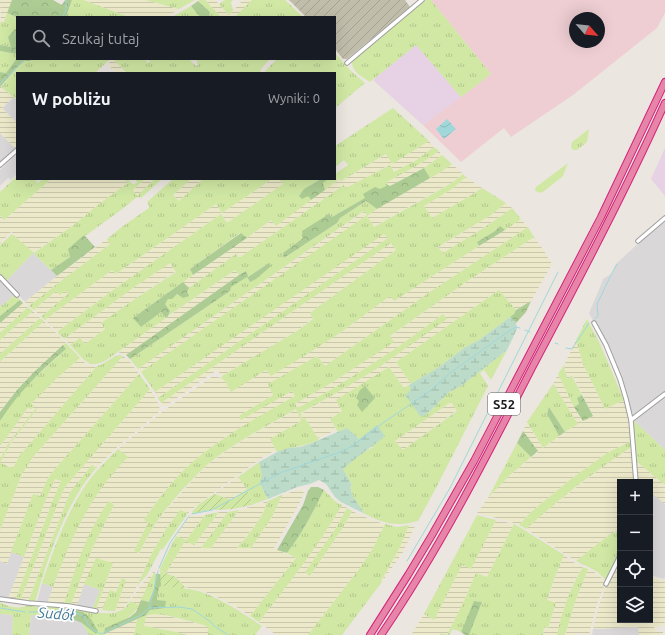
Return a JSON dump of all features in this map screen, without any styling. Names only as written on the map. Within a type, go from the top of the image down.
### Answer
[{"type":"highway","name":"S52","points":[[370,635],[432,535],[474,461],[601,217],[665,82]]},
{"type":"highway","name":"S52","points":[[381,635],[438,545],[484,460],[621,197],[665,102]]},
{"type":"street","points":[[347,63],[422,0]]},
{"type":"street","points":[[0,165],[16,151]]},
{"type":"street","points":[[638,241],[665,218]]},
{"type":"street","points":[[0,277],[17,295]]},
{"type":"street","points":[[594,323],[620,379],[626,399],[631,420],[636,479]]},
{"type":"street","points":[[631,420],[665,394]]},
{"type":"street","points":[[606,584],[617,562]]},
{"type":"street","points":[[0,599],[69,606],[96,611]]},
{"type":"shaded area","points":[[0,0],[12,0],[4,22],[1,24]]},
{"type":"shaded area","points":[[83,0],[145,0],[179,9],[168,16],[126,16]]},
{"type":"shaded area","points":[[205,0],[215,0],[229,15],[243,0],[252,0],[236,16],[220,16]]},
{"type":"shaded area","points":[[289,0],[405,0],[410,7],[347,59],[343,59],[336,50],[336,16],[305,16]]},
{"type":"shaded area","points":[[431,0],[665,0],[665,13],[657,28],[573,95],[511,137],[504,128],[461,162],[423,125],[491,74]]},
{"type":"shaded area","points":[[416,45],[461,97],[423,125],[373,80]]},
{"type":"shaded area","points":[[114,60],[126,72],[115,72],[108,64]]},
{"type":"shaded area","points":[[1,87],[14,97],[2,108],[16,122],[16,147],[15,148],[0,133]]},
{"type":"shaded area","points":[[14,97],[16,99],[16,122],[2,108]]},
{"type":"shaded area","points":[[0,133],[15,148],[0,162]]},
{"type":"shaded area","points":[[429,141],[434,147],[415,161],[394,172],[389,165],[346,189],[344,185],[239,258],[236,254],[189,288],[183,282],[272,220],[276,225],[339,179],[341,181],[387,154],[392,163]]},
{"type":"shaded area","points":[[665,148],[665,196],[651,179]]},
{"type":"shaded area","points":[[439,151],[442,155],[424,168],[389,187],[387,182],[423,162]]},
{"type":"shaded area","points":[[16,155],[16,175],[11,180],[8,178],[0,186],[0,170]]},
{"type":"shaded area","points":[[452,164],[463,174],[453,182],[373,227],[367,216],[141,372],[138,369],[365,211],[367,215],[441,172]]},
{"type":"shaded area","points":[[466,177],[482,188],[432,219],[424,206],[452,189]]},
{"type":"shaded area","points":[[50,180],[125,180],[128,183],[75,224],[33,253],[12,234],[12,231],[0,243],[0,215],[4,220]]},
{"type":"shaded area","points":[[144,180],[154,180],[137,196],[133,190]]},
{"type":"shaded area","points":[[190,180],[202,180],[179,201],[173,195]]},
{"type":"shaded area","points":[[271,180],[280,180],[283,184],[227,223],[221,214],[113,290],[57,332],[45,320],[112,270],[116,274],[216,204],[222,213]]},
{"type":"shaded area","points":[[506,203],[512,208],[504,214],[443,254],[438,248],[491,215]]},
{"type":"shaded area","points":[[521,219],[528,227],[430,292],[325,366],[317,356],[269,384],[273,395],[239,416],[292,391],[295,396],[222,439],[180,474],[162,494],[144,520],[148,523],[134,551],[139,553],[162,515],[208,464],[253,434],[297,409],[301,421],[270,439],[276,450],[263,457],[188,513],[180,511],[166,529],[152,553],[133,594],[125,607],[121,610],[115,611],[126,580],[122,578],[116,592],[110,590],[102,610],[96,609],[113,564],[84,584],[77,605],[71,604],[92,549],[114,505],[110,501],[91,532],[84,547],[64,604],[47,604],[65,554],[85,513],[110,475],[127,457],[118,449],[163,411],[213,376],[221,378],[225,381],[231,391],[266,370],[271,375],[340,333],[391,295],[394,301]]},
{"type":"shaded area","points":[[665,219],[665,393],[632,419],[607,346],[589,313],[603,279],[613,273],[617,263]]},
{"type":"shaded area","points":[[384,233],[388,238],[158,398],[155,392]]},
{"type":"shaded area","points":[[534,237],[552,264],[531,301],[516,310],[499,290],[396,362],[411,384],[404,388],[389,367],[337,400],[343,410],[330,419],[336,430],[318,438],[305,418],[302,420],[301,414],[378,368],[446,319],[443,314],[398,347],[334,388],[298,408],[295,404],[333,382],[393,342],[389,337],[466,282]]},
{"type":"shaded area","points":[[107,239],[110,244],[29,306],[25,302],[57,276]]},
{"type":"shaded area","points":[[391,243],[396,250],[310,313],[313,318],[297,331],[222,376],[217,370],[163,407],[161,403]]},
{"type":"shaded area","points":[[33,253],[57,276],[25,302],[6,281]]},
{"type":"shaded area","points":[[169,263],[176,271],[101,323],[105,329],[85,344],[80,339],[70,345],[64,339],[133,288]]},
{"type":"shaded area","points":[[235,270],[239,275],[126,355],[118,352],[153,327]]},
{"type":"shaded area","points":[[0,278],[15,295],[0,307]]},
{"type":"shaded area","points":[[56,291],[65,291],[68,294],[41,317],[34,310]]},
{"type":"shaded area","points":[[23,303],[28,307],[0,333],[0,323]]},
{"type":"shaded area","points":[[33,311],[40,318],[0,354],[0,340]]},
{"type":"shaded area","points":[[44,321],[66,343],[34,372],[17,390],[0,412],[0,362]]},
{"type":"shaded area","points":[[576,340],[583,364],[605,409],[624,400],[629,419],[632,441],[607,453],[571,479],[531,512],[519,525],[477,513],[488,498],[510,475],[538,452],[523,431],[527,422],[543,448],[577,424],[553,384],[558,374],[574,407],[583,421],[593,416],[573,376],[567,379],[564,365]]},
{"type":"shaded area","points":[[123,356],[130,362],[139,374],[55,469],[48,478],[40,496],[33,494],[7,564],[0,561],[0,530],[26,467],[33,457]]},
{"type":"shaded area","points":[[80,358],[86,364],[97,366],[20,455],[13,468],[0,463],[6,451],[23,426],[11,440],[0,459],[0,446],[17,422],[29,408],[32,409],[33,406],[31,404]]},
{"type":"shaded area","points":[[150,389],[158,403],[160,409],[159,412],[114,450],[96,468],[92,466],[70,492],[28,602],[20,601],[65,487]]},
{"type":"shaded area","points":[[663,397],[665,398],[665,450],[633,420]]},
{"type":"shaded area","points":[[451,402],[457,410],[403,450],[395,441]]},
{"type":"shaded area","points":[[633,446],[634,479],[617,479],[617,531],[609,535],[576,561],[526,529],[546,511],[609,462]]},
{"type":"shaded area","points":[[636,461],[665,485],[665,504],[653,494],[653,479],[637,479]]},
{"type":"shaded area","points":[[238,477],[247,489],[231,500],[214,494]]},
{"type":"shaded area","points":[[55,479],[61,481],[15,601],[8,599],[46,499]]},
{"type":"shaded area","points":[[301,489],[304,491],[302,498],[274,548],[296,558],[250,616],[235,606],[213,595],[185,587],[176,577],[166,573],[185,541],[176,536],[190,516],[205,515],[186,540],[194,545],[219,512],[228,512],[202,548],[211,548],[239,510],[268,501],[256,524],[237,548],[251,548],[272,517],[282,495]]},
{"type":"shaded area","points":[[653,494],[665,504],[664,579],[653,576]]},
{"type":"shaded area","points":[[342,505],[347,508],[321,550],[310,576],[342,529],[352,511],[374,521],[385,524],[373,548],[360,568],[308,635],[276,635],[259,622],[315,547]]},
{"type":"shaded area","points":[[496,520],[514,524],[487,577],[476,573],[447,635],[441,633],[440,635],[411,635],[424,614],[434,619],[462,565],[471,568]]},
{"type":"shaded area","points":[[409,525],[415,526],[403,552],[381,582],[399,549]]},
{"type":"shaded area","points":[[11,552],[24,557],[8,599],[0,597],[0,561],[7,564]]},
{"type":"shaded area","points":[[564,555],[573,562],[583,566],[569,594],[557,635],[543,635],[544,627],[548,628],[556,603],[547,601]]},
{"type":"shaded area","points":[[615,568],[617,569],[617,623],[653,623],[653,578],[665,581],[664,626],[654,627],[657,632],[663,632],[663,635],[639,635],[638,627],[593,629],[606,585]]},
{"type":"shaded area","points":[[588,569],[598,574],[605,584],[597,604],[589,635],[577,633],[576,635],[565,635],[575,602]]},
{"type":"shaded area","points":[[154,571],[155,572],[139,605],[130,601],[138,589]]},
{"type":"shaded area","points":[[42,583],[53,587],[47,604],[37,602]]},
{"type":"shaded area","points":[[84,584],[100,590],[93,608],[77,605]]},
{"type":"shaded area","points":[[0,614],[13,615],[12,635],[0,635]]},
{"type":"shaded area","points":[[151,614],[160,614],[204,625],[209,627],[208,635],[187,635],[143,626],[146,616]]},
{"type":"shaded area","points":[[31,615],[72,619],[82,623],[89,635],[29,635]]},
{"type":"shaded area","points":[[137,619],[134,635],[104,635],[104,634]]},
{"type":"shaded area","points":[[639,627],[639,635],[592,635],[593,629]]},
{"type":"green space","points":[[12,0],[53,0],[62,5],[65,0],[72,0],[66,16],[16,17],[7,13]]},
{"type":"green space","points":[[72,0],[83,0],[126,16],[66,16]]},
{"type":"green space","points":[[145,0],[195,0],[179,9]]},
{"type":"green space","points":[[205,0],[220,16],[210,16],[210,12],[198,1]]},
{"type":"green space","points":[[225,0],[233,0],[231,2],[233,10],[229,15],[219,4]]},
{"type":"green space","points":[[252,0],[285,0],[302,16],[236,16]]},
{"type":"green space","points":[[426,0],[431,0],[491,74],[461,97],[416,45],[370,82],[354,69],[352,63],[354,57]]},
{"type":"green space","points":[[198,1],[210,12],[210,16],[199,16],[191,6]]},
{"type":"green space","points":[[191,6],[199,16],[174,16]]},
{"type":"green space","points":[[7,13],[16,17],[16,30],[11,47],[0,45],[0,23],[4,22]]},
{"type":"green space","points":[[16,30],[16,54],[0,51],[0,45],[11,47],[8,37]]},
{"type":"green space","points":[[0,51],[16,54],[16,59],[6,73],[0,72]]},
{"type":"green space","points":[[336,54],[351,71],[365,83],[336,107],[336,72],[265,71],[276,60],[336,60]]},
{"type":"green space","points":[[16,59],[31,60],[23,61],[0,87],[0,72],[6,73]]},
{"type":"green space","points":[[109,60],[96,72],[16,72],[16,99],[1,87],[23,61]]},
{"type":"green space","points":[[114,60],[146,60],[148,63],[150,62],[149,60],[190,60],[196,66],[198,65],[196,60],[269,60],[260,72],[126,72]]},
{"type":"green space","points":[[393,108],[429,141],[392,164],[386,154],[341,181],[339,179],[325,190],[323,183],[327,180],[336,180],[336,173],[348,165],[344,160],[336,166],[336,145]]},
{"type":"green space","points":[[589,129],[587,142],[577,150],[573,150],[571,147],[572,142]]},
{"type":"green space","points":[[434,147],[439,151],[423,162],[387,182],[388,185],[332,217],[329,214],[303,238],[283,253],[284,258],[337,223],[340,218],[366,201],[377,209],[367,216],[374,227],[438,191],[463,174],[466,177],[452,189],[424,206],[432,218],[482,188],[506,203],[491,215],[438,247],[443,253],[482,229],[512,208],[521,219],[505,230],[500,227],[477,242],[479,246],[394,301],[390,296],[340,333],[271,376],[266,370],[231,392],[225,381],[221,378],[222,376],[297,331],[313,319],[310,313],[396,250],[391,243],[161,403],[158,398],[388,238],[384,234],[155,392],[141,372],[367,215],[364,211],[138,369],[130,359],[230,291],[230,287],[247,277],[250,282],[269,263],[248,277],[246,271],[239,275],[235,270],[168,316],[170,311],[164,304],[172,296],[188,296],[187,292],[189,288],[236,254],[239,258],[344,185],[346,188],[390,165],[394,172],[415,161]]},
{"type":"green space","points":[[442,155],[452,164],[430,178],[424,168]]},
{"type":"green space","points":[[568,163],[563,176],[543,192],[537,192],[535,190],[536,187]]},
{"type":"green space","points":[[424,168],[430,178],[377,209],[366,201],[340,218],[337,223],[284,258],[283,253],[303,238],[302,231],[329,214],[332,217],[365,198],[363,194],[375,187],[380,189],[388,185],[390,186]]},
{"type":"green space","points":[[16,177],[16,180],[35,180],[38,183],[42,180],[49,181],[4,220],[0,215],[0,192]]},
{"type":"green space","points":[[125,180],[128,180],[134,185],[137,182],[136,180],[144,180],[133,190],[137,196],[154,180],[161,180],[141,198],[137,197],[85,236],[84,235],[70,257],[51,270],[33,253],[6,281],[0,275],[0,245],[12,234],[34,253],[75,224],[128,183]]},
{"type":"green space","points":[[172,180],[190,180],[173,195],[179,201],[202,180],[271,180],[222,213],[216,204],[116,274],[112,270],[45,320],[41,317],[68,294],[65,291],[60,295],[56,291],[34,310],[29,306],[110,244],[107,239],[149,208],[147,202]]},
{"type":"green space","points":[[280,180],[319,180],[304,189],[311,200],[276,226],[271,220],[247,238],[240,233],[190,269],[193,275],[133,318],[161,312],[166,318],[103,362],[90,364],[84,360],[70,345],[80,338],[85,344],[105,329],[101,323],[176,272],[170,263],[133,288],[64,339],[57,332],[113,290],[221,214],[227,223],[283,184]]},
{"type":"green space","points":[[319,180],[327,180],[323,183],[325,190],[311,200],[308,196],[302,199],[299,196],[304,189]]},
{"type":"green space","points":[[500,226],[505,230],[479,246],[477,242],[495,231]]},
{"type":"green space","points":[[528,227],[534,237],[466,282],[390,336],[394,342],[333,382],[295,404],[298,408],[334,388],[398,347],[443,314],[447,319],[378,368],[301,413],[302,419],[305,418],[319,440],[277,452],[270,439],[301,421],[296,409],[251,435],[218,456],[201,470],[164,512],[152,529],[139,553],[134,551],[148,523],[144,520],[156,502],[185,469],[223,439],[295,396],[292,391],[241,420],[239,416],[273,395],[268,384],[317,356],[325,366],[430,292]]},
{"type":"green space","points":[[241,233],[247,238],[193,275],[190,269]]},
{"type":"green space","points":[[84,235],[95,247],[57,276],[51,270],[70,257],[68,249]]},
{"type":"green space","points":[[269,263],[271,266],[256,279],[250,282],[247,277],[231,287],[230,291],[130,359],[126,355],[239,275],[246,271],[248,277]]},
{"type":"green space","points":[[183,282],[189,288],[187,292],[189,296],[183,298],[177,294],[172,299],[168,299],[165,304],[170,311],[166,318],[161,312],[141,327],[133,318]]},
{"type":"green space","points":[[499,290],[516,310],[514,314],[479,340],[464,348],[439,367],[411,384],[396,362]]},
{"type":"green space","points":[[15,295],[20,300],[0,316],[0,307]]},
{"type":"green space","points":[[20,300],[23,303],[0,323],[0,316]]},
{"type":"green space","points":[[531,301],[526,312],[516,323],[510,317],[516,310]]},
{"type":"green space","points":[[28,307],[33,311],[0,340],[0,333]]},
{"type":"green space","points":[[510,317],[516,323],[517,329],[507,350],[461,386],[449,392],[427,414],[421,417],[405,395],[411,390],[409,385],[439,367]]},
{"type":"green space","points":[[40,318],[44,321],[0,362],[0,354]]},
{"type":"green space","points":[[587,319],[600,344],[624,400],[605,409],[583,364],[576,340]]},
{"type":"green space","points":[[66,343],[80,358],[31,404],[34,406],[31,409],[28,408],[0,446],[0,421],[8,408],[24,388],[66,349],[63,345]]},
{"type":"green space","points":[[63,345],[66,349],[30,382],[0,421],[0,412],[17,390]]},
{"type":"green space","points":[[507,350],[491,380],[484,370],[480,373],[488,386],[418,521],[403,524],[391,524],[363,513],[362,509],[353,497],[350,487],[352,485],[343,469],[356,457],[373,447],[359,439],[347,428],[338,432],[330,419],[342,411],[336,400],[389,367],[404,388],[409,385],[427,414],[449,392],[461,386]],"holes":[[[451,402],[457,411],[403,450],[395,441]]]},
{"type":"green space","points":[[116,356],[123,356],[33,457],[22,474],[0,530],[0,463],[13,468],[20,455],[97,366]]},
{"type":"green space","points":[[564,365],[567,379],[572,376],[582,395],[577,398],[579,404],[574,407],[558,374]]},
{"type":"green space","points":[[139,374],[150,389],[65,487],[20,601],[15,601],[61,481],[55,479],[24,557],[11,552],[33,494],[40,496],[48,478],[55,469]]},
{"type":"green space","points":[[553,384],[578,424],[565,432],[550,408],[547,414],[559,436],[543,448],[527,422]]},
{"type":"green space","points":[[365,386],[375,398],[362,412],[357,405],[359,401],[356,398],[360,390]]},
{"type":"green space","points":[[582,395],[593,416],[583,421],[574,407],[579,404],[577,398]]},
{"type":"green space","points":[[549,407],[565,432],[559,436],[547,414]]},
{"type":"green space","points":[[36,408],[37,409],[12,441],[0,463],[0,459],[11,440]]},
{"type":"green space","points":[[633,420],[665,450],[665,485],[636,461]]},
{"type":"green space","points":[[377,425],[385,436],[343,469],[352,485],[350,487],[353,497],[362,509],[363,513],[341,502],[335,497],[326,484],[319,480],[268,499],[260,484],[262,475],[259,462],[277,452],[312,443],[347,428],[359,439]]},
{"type":"green space","points":[[523,431],[538,451],[531,457],[517,443]]},
{"type":"green space","points":[[632,441],[633,446],[578,485],[526,529],[519,525],[531,512],[571,479],[607,453]]},
{"type":"green space","points":[[517,443],[531,457],[510,475],[488,498]]},
{"type":"green space","points":[[118,449],[128,457],[103,486],[92,502],[67,551],[53,587],[42,583],[70,512],[95,473]]},
{"type":"green space","points":[[259,462],[263,475],[260,484],[268,499],[254,504],[247,491],[231,500],[247,489],[238,477]]},
{"type":"green space","points":[[92,465],[96,468],[75,498],[66,515],[52,549],[35,602],[28,602],[70,492]]},
{"type":"green space","points":[[311,487],[318,487],[324,490],[298,538],[287,553],[277,550],[303,505]]},
{"type":"green space","points":[[324,490],[336,502],[342,505],[313,550],[259,622],[250,616],[296,558],[287,553],[302,531]]},
{"type":"green space","points":[[247,491],[254,504],[252,505],[233,509],[214,509],[192,514],[198,505],[214,494],[232,500]]},
{"type":"green space","points":[[282,495],[272,517],[251,548],[237,548],[259,520],[268,501]]},
{"type":"green space","points":[[109,501],[114,505],[92,549],[71,604],[64,604],[77,564],[88,537]]},
{"type":"green space","points":[[347,508],[352,511],[342,529],[310,576],[305,572],[336,528]]},
{"type":"green space","points":[[180,510],[188,513],[163,549],[161,549],[147,575],[137,586],[152,553],[166,529]]},
{"type":"green space","points":[[239,510],[211,548],[201,548],[228,512]]},
{"type":"green space","points":[[219,512],[194,545],[185,541],[166,573],[159,570],[176,536],[186,540],[205,515]]},
{"type":"green space","points":[[477,515],[496,520],[471,569],[462,565],[434,620],[424,614]]},
{"type":"green space","points":[[385,524],[397,527],[409,525],[399,549],[381,581],[382,582],[342,635],[308,635],[360,568],[373,548]]},
{"type":"green space","points":[[514,524],[564,555],[547,600],[556,603],[548,628],[544,627],[543,635],[469,635],[482,602],[475,601],[461,632],[453,629],[449,635],[447,635],[476,573],[487,577]]},
{"type":"green space","points":[[617,531],[617,560],[606,581],[597,572],[576,561],[609,535]]},
{"type":"green space","points":[[96,558],[113,563],[96,609],[93,608],[100,590],[84,584]]},
{"type":"green space","points":[[583,567],[588,569],[575,602],[565,635],[557,635],[567,600]]},
{"type":"green space","points":[[160,571],[176,577],[185,587],[184,589],[161,586]]},
{"type":"green space","points":[[155,572],[154,589],[149,602],[141,600],[151,578]]},
{"type":"green space","points":[[156,574],[161,574],[161,586],[159,587],[157,600],[166,601],[165,608],[150,610],[146,615],[104,634],[105,628],[130,617],[136,612],[141,600],[149,602],[154,589]]},
{"type":"green space","points":[[122,578],[126,580],[115,611],[102,610],[110,590],[116,592]]},
{"type":"green space","points":[[159,586],[199,591],[212,596],[241,612],[262,626],[255,635],[208,635],[208,627],[204,625],[158,614],[146,616],[144,626],[187,635],[134,635],[137,619],[146,615],[157,601]]},
{"type":"green space","points":[[130,601],[139,605],[133,614],[125,620],[105,628],[104,635],[89,635],[82,623],[91,619],[51,610],[50,616],[31,615],[29,635],[12,635],[13,615],[0,614],[0,602],[13,607],[23,607],[27,604],[34,605],[35,607],[60,606],[100,613],[109,613],[118,612],[125,608]]},
{"type":"green space","points":[[474,601],[482,602],[469,635],[465,635],[461,632]]},
{"type":"green space","points":[[66,609],[83,612],[91,619],[98,631],[96,634],[82,623],[72,619],[50,616],[51,610]]},
{"type":"water","points":[[447,119],[456,129],[444,139],[436,129]]},
{"type":"waterway","points":[[63,16],[66,9],[66,0]]},
{"type":"waterway","points":[[0,84],[25,60]]},
{"type":"waterway","points":[[595,319],[598,316],[597,304],[617,264]]},
{"type":"waterway","points":[[407,561],[450,488],[558,272]]},
{"type":"waterway","points":[[566,348],[572,349],[589,323]]},
{"type":"waterway","points":[[192,514],[212,510],[280,473],[351,447],[430,391],[450,373],[509,331],[516,327],[520,328]]},
{"type":"waterway","points":[[525,330],[530,332]]},
{"type":"waterway","points":[[159,568],[170,543],[189,516]]},
{"type":"waterway","points":[[149,607],[158,571]]},
{"type":"waterway","name":"Sudół","points":[[29,612],[62,612],[79,614],[85,618],[93,630],[101,634],[141,615],[149,608],[179,607],[192,609],[228,635]]},
{"type":"waterway","name":"Sudół","points":[[0,608],[25,612]]}]
